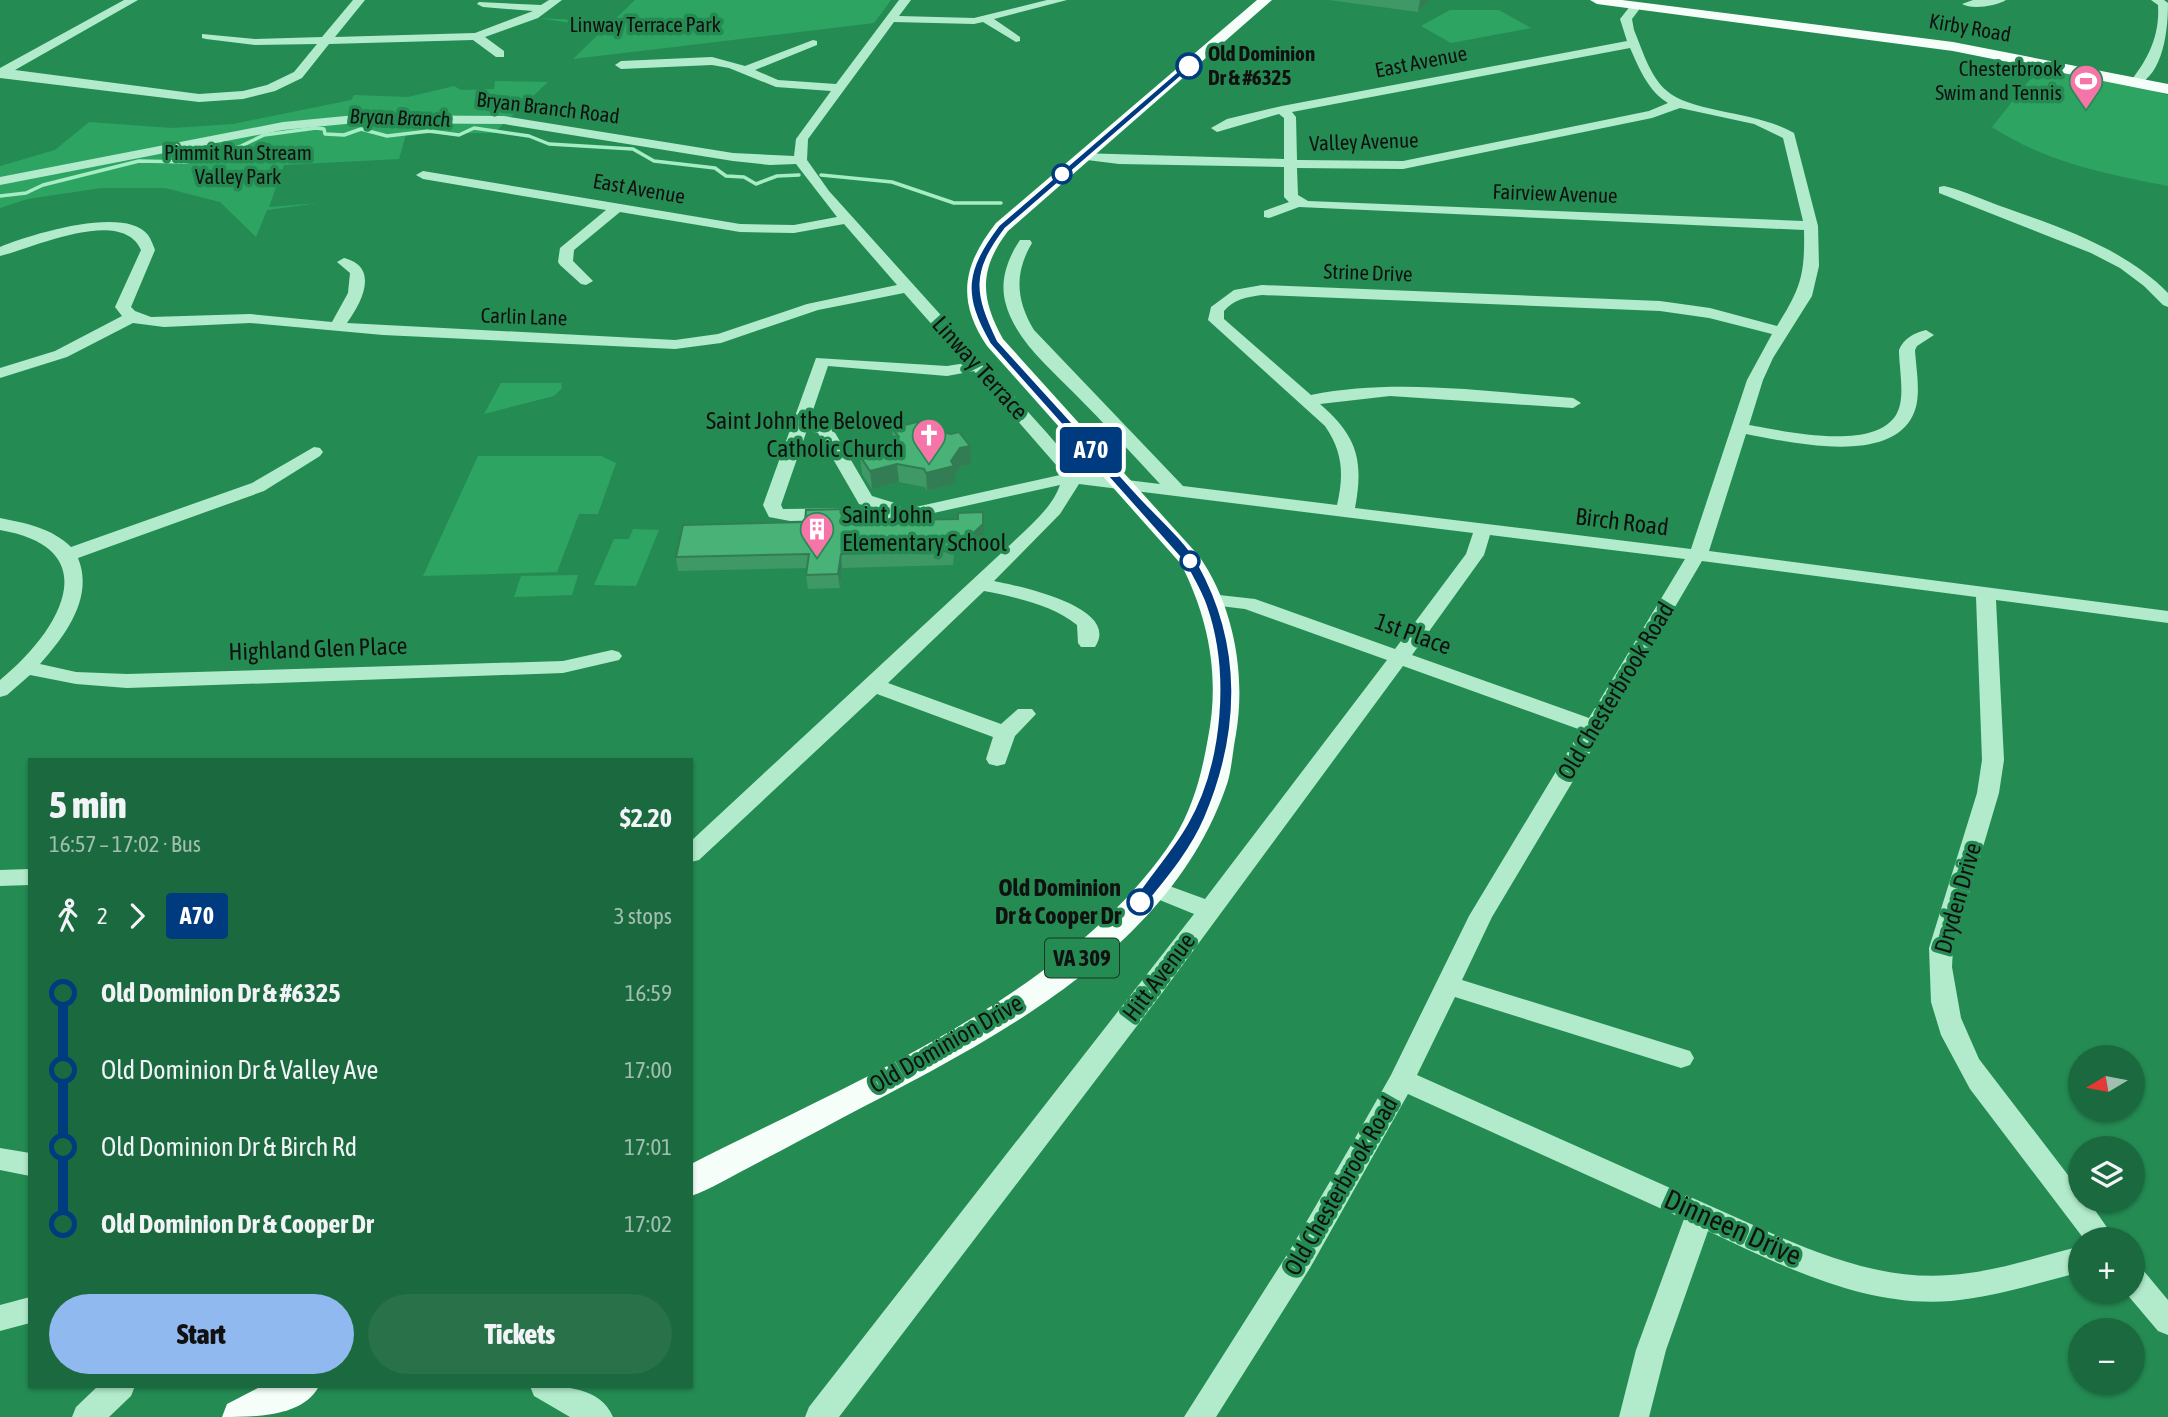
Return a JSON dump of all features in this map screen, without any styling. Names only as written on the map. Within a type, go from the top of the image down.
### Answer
[{"type":"main road","name":"Old Dominion Drive","points":[[693,1180],[954,1044],[1057,979],[1094,949],[1153,888],[1197,820],[1220,757],[1227,689],[1224,656],[1210,600],[1191,561],[994,342],[984,326],[975,292],[978,264],[992,239],[1265,0]]},
{"type":"main road","name":"Kirby Road","points":[[1597,0],[1939,44],[2168,89]]},
{"type":"main road","points":[[242,1417],[296,1388]]},
{"type":"street","points":[[1,73],[132,0]]},
{"type":"street","points":[[1,73],[199,98],[257,92],[292,80],[359,0]]},
{"type":"street","points":[[206,36],[255,42],[476,36],[520,22],[556,0]]},
{"type":"street","points":[[800,160],[802,139],[905,0]]},
{"type":"street","points":[[892,19],[947,22],[986,19],[1061,0]]},
{"type":"street","points":[[1968,4],[2000,0]]},
{"type":"street","points":[[2136,82],[2157,53],[2163,27],[2160,2]]},
{"type":"street","points":[[483,4],[545,9]]},
{"type":"street","name":"Old Chesterbrook Road","points":[[1199,1417],[1300,1259],[1402,1080],[1481,916],[1696,556],[1707,535],[1760,369],[1795,314],[1809,279],[1813,246],[1811,226],[1789,136],[1761,122],[1680,103],[1660,91],[1634,44],[1626,19],[1635,7]]},
{"type":"street","points":[[986,19],[1016,38]]},
{"type":"street","points":[[476,36],[500,54]]},
{"type":"street","points":[[745,70],[813,43]]},
{"type":"street","name":"East Avenue","points":[[1217,128],[1282,110],[1615,45],[1634,44]]},
{"type":"street","points":[[621,70],[640,65],[712,61],[745,70],[776,83],[838,88]]},
{"type":"street","name":"Valley Avenue","points":[[1084,156],[1119,160],[1290,165],[1403,165],[1652,114],[1680,103]]},
{"type":"street","points":[[1269,214],[1298,203],[1291,197],[1290,117],[1282,110]]},
{"type":"street","name":"Bryan Branch Road","points":[[0,181],[283,126],[356,119],[504,120],[733,157],[771,161],[800,160]]},
{"type":"street","name":"Linway Terrace","points":[[800,160],[907,288],[979,365],[1065,465],[1070,478]]},
{"type":"street","name":"East Avenue","points":[[423,175],[757,230],[794,229],[848,219]]},
{"type":"street","points":[[1944,190],[2048,230],[2112,259],[2143,278],[2168,302]]},
{"type":"street","name":"Fairview Avenue","points":[[1298,203],[1327,207],[1811,226]]},
{"type":"street","points":[[586,281],[565,262],[567,248],[618,207]]},
{"type":"street","points":[[0,252],[39,236],[72,229],[102,227],[138,234],[148,244],[148,250],[124,300],[123,307],[132,317],[61,354],[0,373]]},
{"type":"street","points":[[1025,243],[1013,267],[1011,281],[1015,309],[1022,323],[1051,359],[1177,492]]},
{"type":"street","points":[[337,327],[348,313],[358,279],[354,268],[344,262]]},
{"type":"street","name":"Carlin Lane","points":[[132,317],[170,322],[242,318],[445,335],[690,344],[743,334],[818,306],[907,288]]},
{"type":"street","name":"Strine Drive","points":[[1345,512],[1352,479],[1349,450],[1331,422],[1216,320],[1216,310],[1239,293],[1262,290],[1646,305],[1710,313],[1782,332]]},
{"type":"street","points":[[1739,428],[1835,442],[1871,438],[1885,432],[1896,426],[1906,411],[1907,350],[1910,343],[1926,335]]},
{"type":"street","points":[[911,513],[865,500],[825,430],[801,422],[822,361],[947,371],[979,365]]},
{"type":"street","points":[[1308,401],[1343,394],[1390,391],[1573,404]]},
{"type":"street","name":"Birch Road","points":[[801,422],[772,505],[775,513],[790,516],[911,513],[1070,478],[2168,617]]},
{"type":"street","points":[[67,555],[239,495],[281,475],[314,452]]},
{"type":"street","points":[[693,852],[875,686],[980,584],[1064,498],[1070,478]]},
{"type":"street","points":[[0,524],[38,533],[52,541],[67,555],[75,574],[69,606],[59,627],[26,668],[0,690]]},
{"type":"street","name":"Hitt Avenue","points":[[820,1417],[922,1289],[1399,657],[1475,555],[1483,529]]},
{"type":"street","points":[[980,584],[1019,592],[1073,614],[1087,625],[1090,635],[1088,643]]},
{"type":"street","name":"Dryden Drive","points":[[1986,592],[1993,760],[1988,793],[1941,948],[1938,969],[1941,996],[1953,1033],[1979,1082],[2092,1227]]},
{"type":"street","name":"1st Place","points":[[1210,600],[1248,603],[1595,728]]},
{"type":"street","name":"Highland Glen Place","points":[[26,668],[76,678],[127,681],[563,667],[612,656]]},
{"type":"street","points":[[875,686],[1004,733]]},
{"type":"street","points":[[998,759],[998,745],[1004,733],[1025,714]]},
{"type":"street","points":[[0,878],[28,877]]},
{"type":"street","points":[[1153,888],[1209,910]]},
{"type":"street","points":[[1447,985],[1681,1058]]},
{"type":"street","name":"Dinneen Drive","points":[[1402,1080],[1816,1264],[1851,1276],[1893,1286],[1930,1289],[1966,1286],[2068,1262]]},
{"type":"street","points":[[0,1159],[28,1165]]},
{"type":"street","points":[[1634,1417],[1651,1350],[1700,1213]]},
{"type":"street","points":[[2145,1294],[2168,1322]]},
{"type":"street","points":[[0,1318],[28,1311]]},
{"type":"street","points":[[87,1417],[118,1388]]},
{"type":"street","points":[[548,1388],[598,1417]]},
{"type":"green space","name":"Linway Terrace Park","points":[[635,0],[891,0],[874,23],[573,59],[609,24],[571,23],[539,18],[612,22]]},
{"type":"green space","points":[[1450,10],[1499,10],[1531,28],[1451,43],[1421,26]]},
{"type":"green space","name":"Chesterbrook Swim and Tennis","points":[[2043,63],[2168,95],[2168,186],[2055,158],[1992,127]]},
{"type":"green space","name":"Pimmit Run Stream Valley Park","points":[[495,81],[548,82],[494,133],[406,134],[399,159],[284,165],[269,207],[319,203],[267,210],[256,237],[220,202],[165,188],[101,188],[28,199],[0,208],[0,166],[55,150],[89,122],[172,128],[233,124],[351,100],[354,95],[408,97],[454,86],[461,90],[494,89]]},
{"type":"green space","points":[[501,383],[561,383],[562,388],[554,396],[484,414]]},
{"type":"green space","points":[[478,456],[601,456],[616,463],[598,514],[579,514],[557,572],[423,576]]},
{"type":"green space","points":[[633,529],[659,530],[636,586],[594,585],[614,539],[629,539]]},
{"type":"green space","points":[[578,575],[572,595],[514,597],[521,576]]},
{"type":"building","points":[[917,422],[922,428],[951,434],[959,432],[970,446],[960,448],[951,461],[954,466],[926,473],[924,469],[897,464],[870,471],[860,456],[888,449],[899,437],[892,428]]},
{"type":"building","points":[[843,509],[841,521],[958,519],[958,513],[983,512],[983,524],[967,539],[953,539],[953,551],[841,554],[838,574],[806,575],[809,554],[676,557],[683,525],[805,522],[806,510]]},
{"type":"waterway","name":"Bryan Branch","points":[[0,196],[26,193],[43,185],[139,161],[187,162],[208,153],[239,147],[264,135],[316,128],[324,129],[325,134],[344,135],[361,129],[387,136],[429,131],[459,135],[474,128],[529,136],[549,144],[633,149],[654,161],[715,168],[726,176],[744,177],[756,184],[777,176],[799,175]]},
{"type":"waterway","name":"Bryan Branch","points":[[821,175],[892,182],[954,203],[1001,203]]},
{"type":"bus line","name":"A70","points":[[1140,902],[1175,857],[1197,820],[1211,788],[1220,757],[1227,689],[1224,656],[1213,606],[1191,561],[994,342],[978,310],[975,276],[984,251],[1002,227],[1189,66]]},
{"type":"place","name":"Old Dominion Dr & #6325","points":[[1189,66]]},
{"type":"place","name":"Chesterbrook Swim and Tennis","points":[[2086,111]]},
{"type":"place","name":"Saint John the Beloved Catholic Church","points":[[929,465]]},
{"type":"place","name":"Saint John Elementary School","points":[[817,559]]},
{"type":"place","name":"Old Dominion Dr & Cooper Dr","points":[[1140,902]]}]
